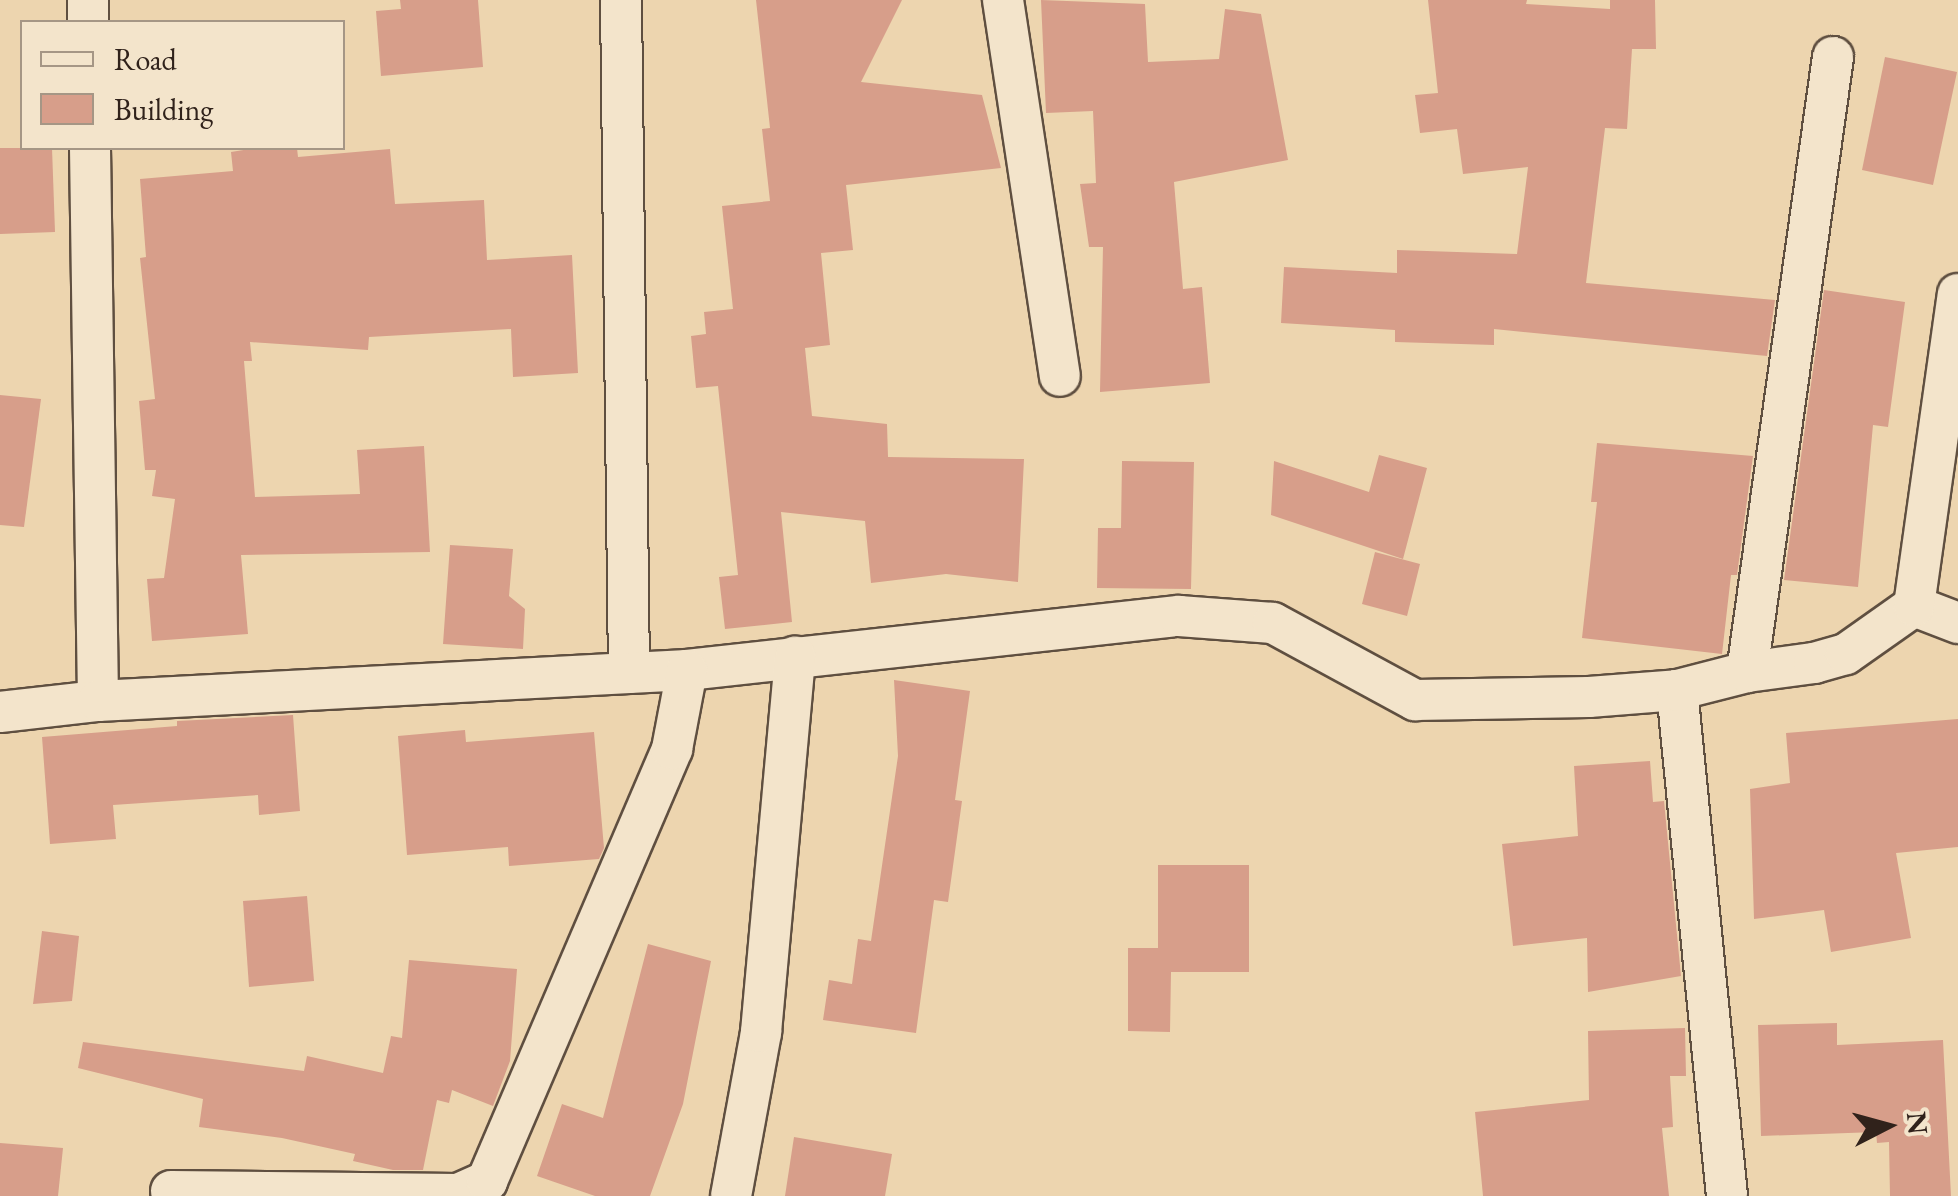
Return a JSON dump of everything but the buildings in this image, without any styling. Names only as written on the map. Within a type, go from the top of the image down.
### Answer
[{"type":"street","points":[[621,0],[628,674]]},
{"type":"street","points":[[1003,0],[1060,376]]},
{"type":"street","points":[[1747,672],[1834,58]]},
{"type":"street","points":[[90,150],[98,701]]},
{"type":"street","points":[[0,712],[98,701],[687,670],[1179,616],[1272,623],[1414,700],[1589,697],[1677,690],[1747,672],[1846,654],[1914,606],[1958,294]]},
{"type":"street","points":[[1914,606],[1958,624]]},
{"type":"street","points":[[731,1196],[762,1032],[796,658]]},
{"type":"street","points":[[172,1190],[458,1194],[488,1181],[672,749],[687,670]]},
{"type":"street","points":[[1677,690],[1727,1196]]}]
